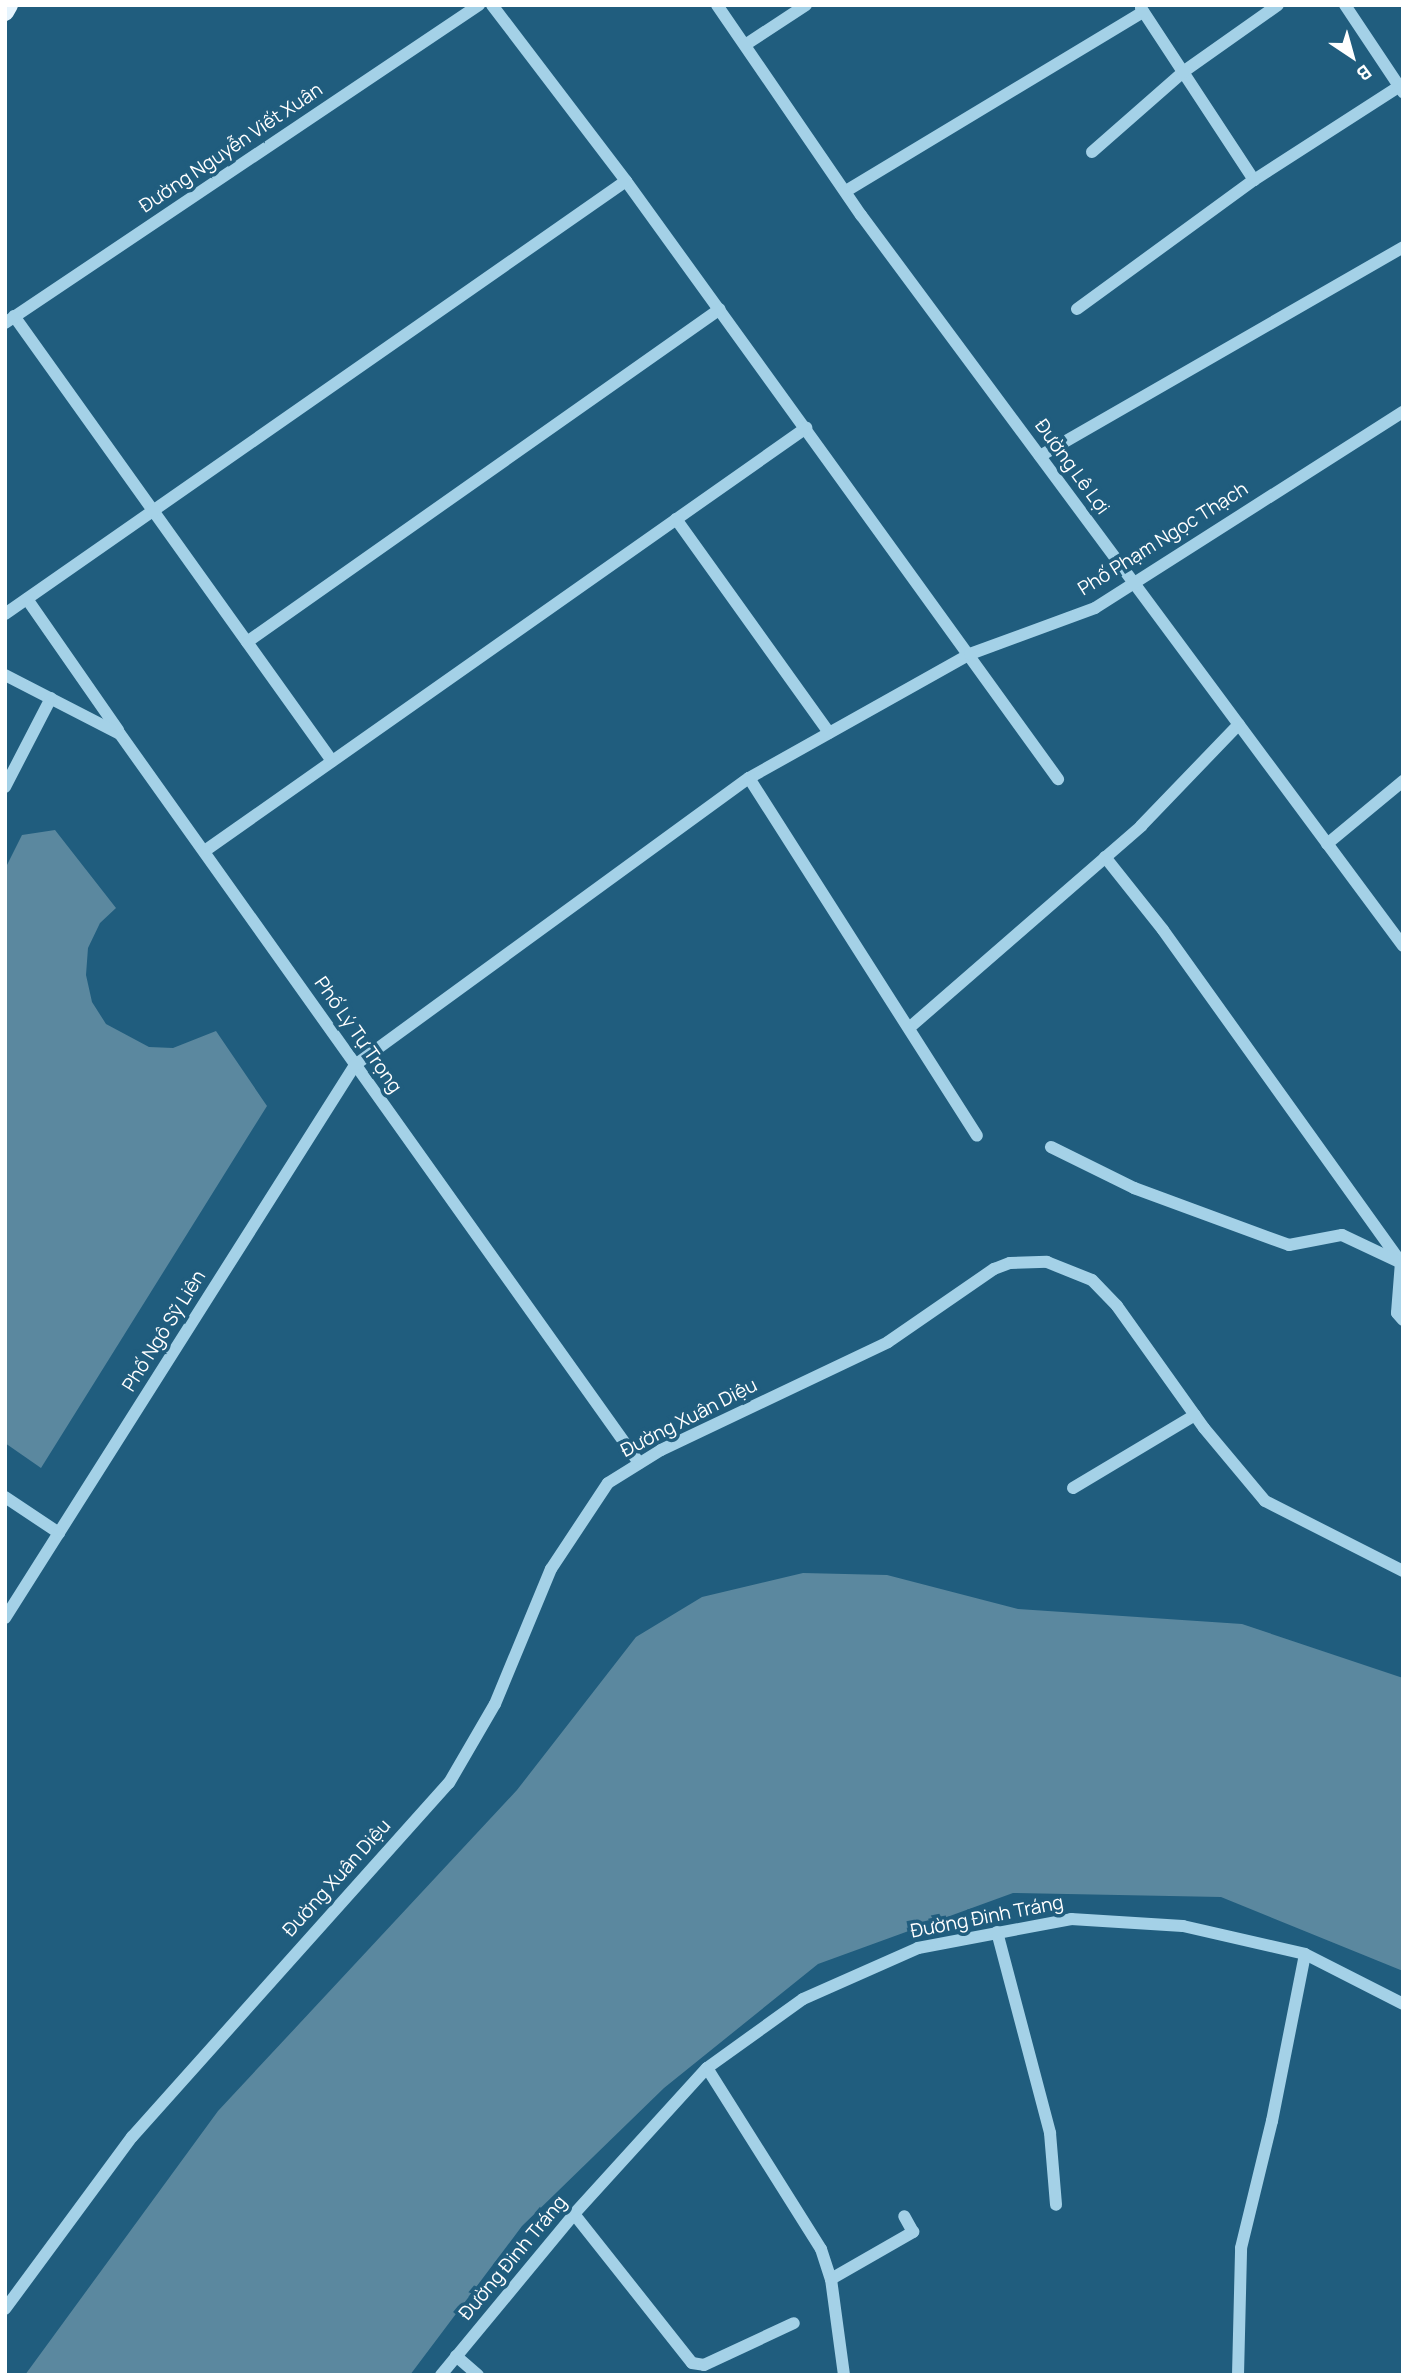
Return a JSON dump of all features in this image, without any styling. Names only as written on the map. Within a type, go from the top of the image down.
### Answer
[{"type":"main road","points":[[5,12],[9,5]]},
{"type":"street","name":"Đường Nguyễn Viết Xuân","points":[[10,319],[479,5]]},
{"type":"street","points":[[492,5],[720,309],[1058,779]]},
{"type":"street","name":"Đường Lê Lợi","points":[[717,5],[846,191],[1131,582],[1403,946]]},
{"type":"street","points":[[745,45],[806,5]]},
{"type":"street","points":[[1092,152],[1183,72],[1278,5]]},
{"type":"street","points":[[1077,309],[1254,180],[1401,88],[1345,5]]},
{"type":"street","points":[[846,191],[1141,9],[1254,180]]},
{"type":"street","points":[[5,614],[626,181]]},
{"type":"street","points":[[1040,456],[1403,247]]},
{"type":"street","points":[[247,642],[720,309]]},
{"type":"street","points":[[10,319],[154,512],[332,761]]},
{"type":"street","name":"Phố Phạm Ngọc Thạch","points":[[355,1065],[749,778],[970,654],[1095,608],[1131,582],[1403,412]]},
{"type":"street","points":[[206,850],[806,428]]},
{"type":"street","points":[[676,519],[829,733]]},
{"type":"street","points":[[27,599],[120,734]]},
{"type":"street","name":"Phố Lý Tự Trọng","points":[[5,675],[120,734],[206,850],[355,1065],[639,1462]]},
{"type":"street","points":[[5,787],[51,698]]},
{"type":"street","points":[[909,1028],[1105,857],[1239,724]]},
{"type":"street","points":[[749,778],[977,1136]]},
{"type":"street","points":[[1327,844],[1403,781]]},
{"type":"street","points":[[1105,857],[1163,930],[1402,1262],[1397,1313],[1403,1320]]},
{"type":"street","name":"Phố Ngô Sỹ Liên","points":[[5,1618],[355,1065]]},
{"type":"street","points":[[1051,1147],[1133,1188],[1289,1245],[1342,1236],[1402,1262]]},
{"type":"street","name":"Đường Xuân Diệu","points":[[5,2309],[132,2137],[449,1783],[495,1704],[551,1569],[608,1483],[639,1462],[888,1342],[968,1285],[1010,1262],[1047,1262],[1092,1280],[1117,1306],[1195,1415],[1265,1501],[1403,1571]]},
{"type":"street","points":[[1073,1488],[1195,1415]]},
{"type":"street","points":[[5,1497],[59,1533]]},
{"type":"street","name":"Đường Đinh Tráng","points":[[441,2375],[574,2214],[707,2068],[803,1999],[918,1948],[1071,1919],[1183,1926],[1305,1954],[1403,2004]]},
{"type":"street","points":[[997,1932],[1050,2133],[1056,2205]]},
{"type":"street","points":[[1238,2375],[1241,2248],[1272,2121],[1305,1954]]},
{"type":"street","points":[[707,2068],[821,2249],[831,2279],[844,2375]]},
{"type":"street","points":[[574,2214],[692,2363],[704,2365],[794,2323]]},
{"type":"street","points":[[831,2279],[913,2232],[904,2216]]},
{"type":"street","points":[[456,2356],[478,2375]]},
{"type":"water","points":[[55,830],[116,908],[100,923],[88,948],[86,975],[92,1002],[106,1024],[149,1047],[173,1048],[216,1031],[267,1106],[41,1468],[5,1443],[5,869],[22,835]]},
{"type":"water","points":[[803,1573],[887,1575],[1018,1609],[1242,1624],[1403,1678],[1403,1971],[1221,1897],[1013,1893],[818,1964],[664,2088],[522,2226],[410,2375],[25,2375],[218,2111],[517,1790],[636,1637],[702,1597]]}]
